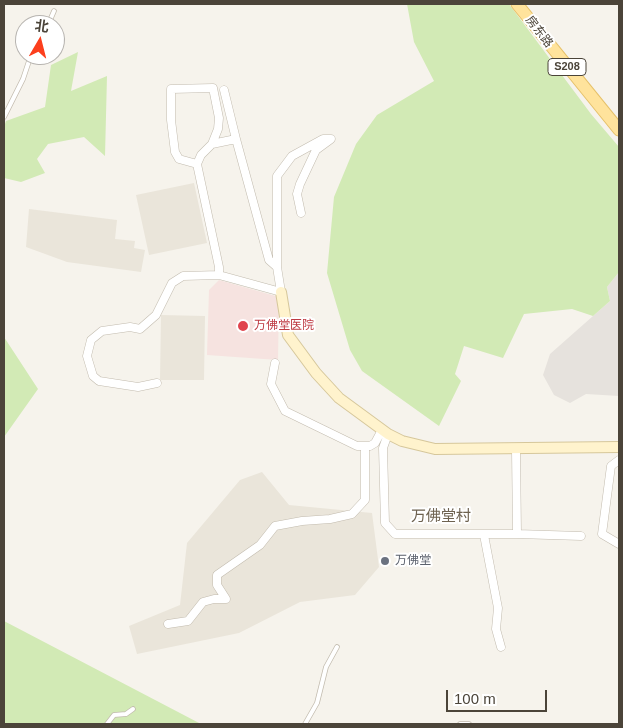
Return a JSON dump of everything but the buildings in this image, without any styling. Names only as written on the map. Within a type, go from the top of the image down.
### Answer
[{"type":"main road","name":"房东路","points":[[517,4],[619,130]]},
{"type":"street","points":[[197,164],[179,159],[175,152],[172,129],[172,89],[212,88],[219,118],[218,130],[212,144],[201,154],[197,164],[219,275]]},
{"type":"street","points":[[224,90],[269,260],[277,267]]},
{"type":"street","points":[[212,144],[236,138]]},
{"type":"street","points":[[301,212],[297,194],[300,184],[316,150],[331,138],[323,139],[292,156],[277,176],[277,267],[288,335],[327,386],[385,432],[413,445],[435,449],[516,450],[619,447]]},
{"type":"street","points":[[157,383],[138,387],[99,381],[93,376],[87,356],[91,340],[102,331],[130,327],[140,329],[156,315],[172,283],[182,276],[219,275],[281,292]]},
{"type":"street","points":[[276,363],[271,384],[285,411],[350,443],[365,447],[375,443],[385,432]]},
{"type":"street","points":[[385,432],[383,448],[385,523],[390,531],[402,535],[517,534],[582,536]]},
{"type":"street","points":[[168,624],[188,621],[203,602],[226,599],[217,585],[218,575],[260,545],[275,526],[302,521],[330,519],[352,514],[365,500],[365,447]]},
{"type":"street","points":[[516,450],[517,534]]},
{"type":"street","points":[[619,460],[611,466],[602,534],[619,544]]},
{"type":"street","points":[[484,535],[498,608],[496,629],[501,647]]},
{"type":"lane","points":[[52,15],[54,11]]},
{"type":"lane","points":[[4,117],[23,79],[28,65]]},
{"type":"lane","points":[[305,724],[317,703],[322,675],[338,646]]},
{"type":"lane","points":[[107,724],[114,716],[126,714],[133,709]]},
{"type":"lane","points":[[460,724],[470,724]]},
{"type":"shaded area","points":[[194,183],[207,243],[149,255],[136,195]]},
{"type":"shaded area","points":[[29,209],[117,220],[115,239],[135,241],[134,248],[145,250],[141,272],[67,262],[26,247]]},
{"type":"shaded area","points":[[619,272],[619,396],[586,394],[570,403],[554,395],[543,375],[550,354],[610,301],[607,287]]},
{"type":"shaded area","name":"万佛堂医院","points":[[219,280],[279,297],[278,360],[207,355],[209,290]]},
{"type":"shaded area","points":[[161,315],[205,316],[204,380],[160,380]]},
{"type":"shaded area","points":[[262,472],[289,505],[372,513],[379,567],[355,595],[300,602],[239,633],[137,654],[129,626],[180,605],[187,543],[240,480]]},
{"type":"green space","points":[[407,4],[509,4],[591,114],[619,147],[619,272],[607,287],[610,301],[593,316],[572,309],[524,314],[503,358],[464,346],[455,374],[461,381],[439,426],[362,371],[350,350],[327,273],[334,197],[356,144],[377,115],[434,81],[414,42]]},
{"type":"green space","points":[[78,52],[71,91],[107,76],[105,156],[84,137],[48,144],[37,159],[45,173],[21,182],[4,178],[4,127],[6,121],[45,107],[51,65],[65,65],[65,58]]},
{"type":"green space","points":[[4,337],[38,389],[4,437]]},
{"type":"green space","points":[[4,621],[201,724],[4,724]]},
{"type":"place","name":"万佛堂医院","points":[[243,326]]},
{"type":"place","name":"万佛堂","points":[[385,561]]},
{"type":"district","name":"万佛堂村","points":[[441,517]]}]
